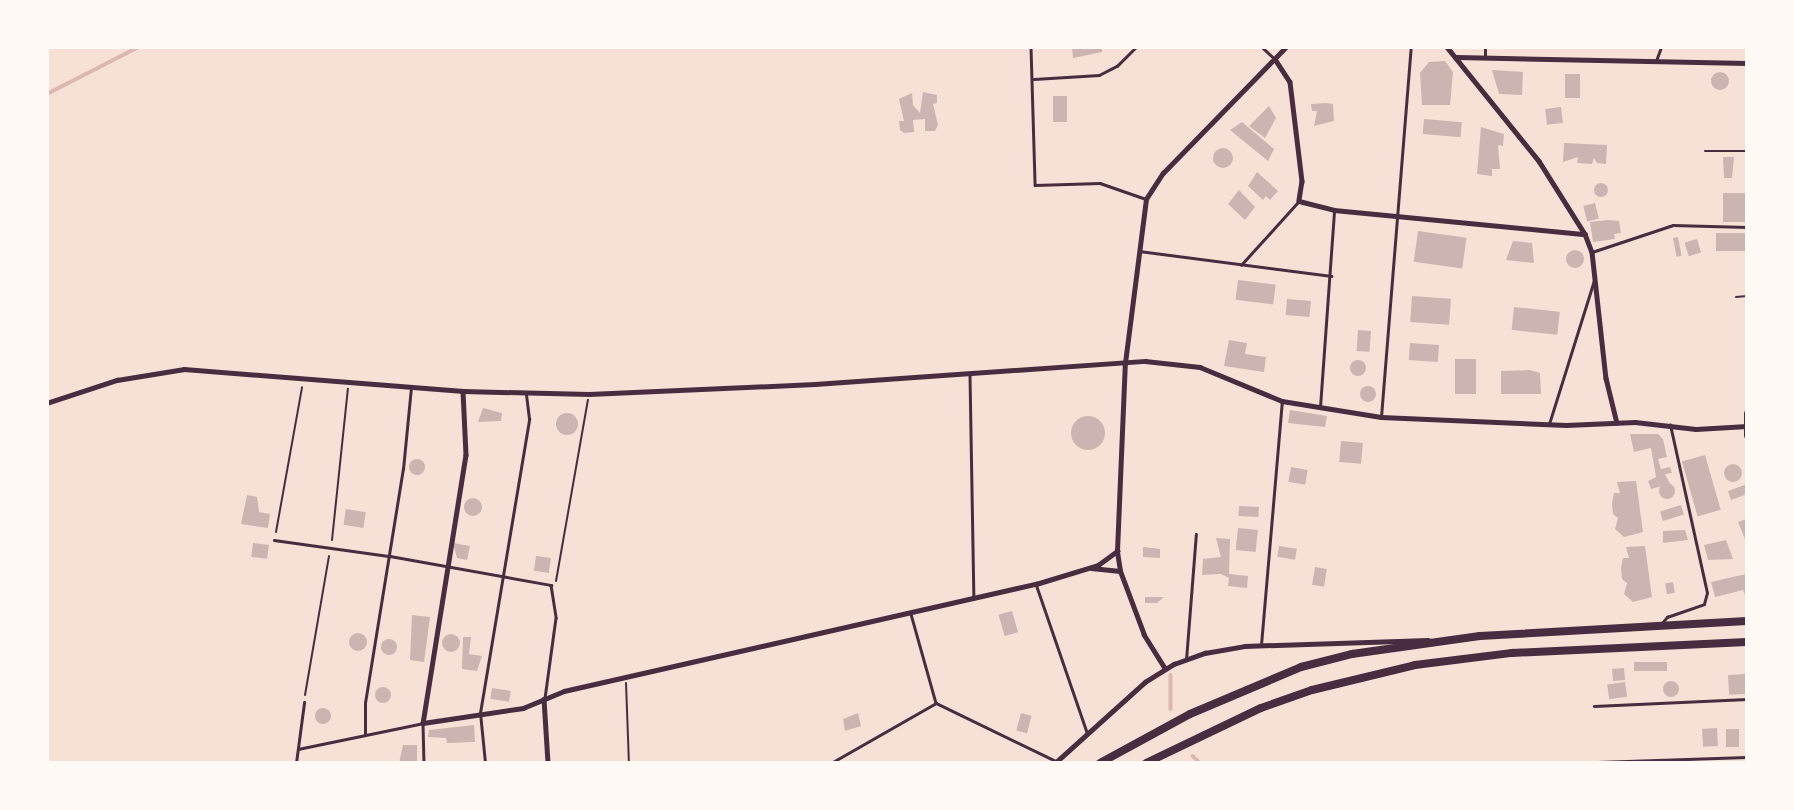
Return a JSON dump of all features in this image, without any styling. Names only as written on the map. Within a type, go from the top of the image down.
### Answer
[{"type":"highway","points":[[1100,763],[1190,714],[1301,667],[1352,654],[1448,639],[1747,621]]},
{"type":"highway","points":[[1146,763],[1261,708],[1312,690],[1415,665],[1512,653],[1747,642]]},
{"type":"main road","points":[[1746,429],[1747,413]]},
{"type":"street","points":[[1166,669],[1144,635],[1120,571],[1117,551],[1125,363],[1146,198],[1163,173],[1286,47]]},
{"type":"street","points":[[1447,47],[1539,161],[1585,234],[1592,253],[1606,379],[1617,423]]},
{"type":"street","points":[[1456,57],[1747,63]]},
{"type":"street","points":[[1275,59],[1290,82],[1301,181],[1299,201],[1334,210],[1585,234]]},
{"type":"street","points":[[47,403],[117,380],[184,369],[463,391],[589,394],[970,374],[1145,361],[1200,367],[1282,401],[1381,417],[1549,425],[1617,423],[1746,429]]},
{"type":"street","points":[[463,391],[466,455],[446,565],[423,723],[523,708],[544,699],[1036,584],[1090,568],[1117,551]]},
{"type":"street","points":[[1090,568],[1120,571]]},
{"type":"street","points":[[1056,762],[1087,732],[1166,669],[1186,660],[1261,645],[1448,639]]},
{"type":"street","points":[[544,699],[548,763]]},
{"type":"lane","points":[[1031,47],[1035,185],[1100,183],[1146,198]]},
{"type":"lane","points":[[1032,79],[1100,75],[1117,66],[1136,47]]},
{"type":"lane","points":[[1262,47],[1275,59]]},
{"type":"lane","points":[[1381,417],[1411,47]]},
{"type":"lane","points":[[1485,47],[1485,58]]},
{"type":"lane","points":[[1656,61],[1661,47]]},
{"type":"lane","points":[[1705,151],[1747,151]]},
{"type":"lane","points":[[1241,265],[1299,201]]},
{"type":"lane","points":[[1320,407],[1334,210]]},
{"type":"lane","points":[[1592,253],[1673,226],[1747,227]]},
{"type":"lane","points":[[1138,251],[1331,276]]},
{"type":"lane","points":[[1549,425],[1595,277]]},
{"type":"lane","points":[[970,374],[974,599]]},
{"type":"lane","points":[[365,735],[366,694],[390,555],[411,387]]},
{"type":"lane","points":[[485,763],[480,713],[529,419],[526,393]]},
{"type":"lane","points":[[1261,645],[1282,401]]},
{"type":"lane","points":[[1662,625],[1667,617],[1704,604],[1707,593],[1670,425]]},
{"type":"lane","points":[[1186,660],[1196,534]]},
{"type":"lane","points":[[274,540],[390,555],[545,582],[555,589],[556,618],[544,699]]},
{"type":"lane","points":[[1036,584],[1087,732]]},
{"type":"lane","points":[[911,614],[936,703],[1056,762]]},
{"type":"lane","points":[[1594,705],[1747,699]]},
{"type":"lane","points":[[296,763],[304,703]]},
{"type":"lane","points":[[831,763],[936,703]]},
{"type":"lane","points":[[298,749],[423,723],[424,763]]},
{"type":"lane","points":[[1597,762],[1747,757]]},
{"type":"path","points":[[1736,297],[1747,296]]},
{"type":"path","points":[[274,540],[303,379]]},
{"type":"path","points":[[555,589],[589,394]]},
{"type":"path","points":[[626,680],[629,763]]},
{"type":"building","points":[[1072,47],[1102,47],[1102,52],[1073,58]]},
{"type":"building","points":[[1445,61],[1453,72],[1450,105],[1422,105],[1420,73],[1429,62]]},
{"type":"building","points":[[1492,70],[1523,72],[1522,95],[1499,94]]},
{"type":"building","points":[[1720,72],[1726,75],[1729,81],[1726,87],[1720,90],[1714,87],[1711,81],[1714,75]]},
{"type":"building","points":[[1565,74],[1580,74],[1580,98],[1565,98]]},
{"type":"building","points":[[923,92],[937,95],[937,103],[933,104],[938,125],[935,131],[925,131],[925,119],[913,120],[914,132],[904,133],[900,130],[899,121],[904,121],[899,99],[912,93],[913,105],[920,113]]},
{"type":"building","points":[[1053,96],[1067,96],[1067,122],[1053,122]]},
{"type":"building","points":[[1311,104],[1333,104],[1334,121],[1314,126],[1317,111],[1312,111]]},
{"type":"building","points":[[1269,106],[1276,118],[1265,138],[1249,126]]},
{"type":"building","points":[[1561,107],[1563,123],[1547,125],[1545,109]]},
{"type":"building","points":[[1424,119],[1462,122],[1461,137],[1423,134]]},
{"type":"building","points":[[1242,122],[1274,149],[1268,161],[1230,130]]},
{"type":"building","points":[[1481,127],[1504,134],[1503,146],[1498,145],[1500,169],[1492,169],[1492,176],[1477,174]]},
{"type":"building","points":[[1564,143],[1607,145],[1606,164],[1597,163],[1594,158],[1592,164],[1577,163],[1578,157],[1563,162]]},
{"type":"building","points":[[1223,148],[1230,151],[1233,158],[1230,165],[1223,168],[1216,165],[1213,158],[1216,151]]},
{"type":"building","points":[[1723,157],[1734,157],[1732,178],[1724,178]]},
{"type":"building","points":[[1257,172],[1278,191],[1270,200],[1266,196],[1263,200],[1248,186]]},
{"type":"building","points":[[1601,183],[1606,185],[1606,195],[1601,197],[1596,195],[1594,190],[1596,185]]},
{"type":"building","points":[[1239,190],[1255,207],[1245,220],[1228,204]]},
{"type":"building","points":[[1723,193],[1747,193],[1747,222],[1723,222]]},
{"type":"building","points":[[1595,203],[1599,219],[1587,221],[1583,206]]},
{"type":"building","points":[[1619,221],[1621,233],[1614,234],[1615,239],[1593,242],[1590,222]]},
{"type":"building","points":[[1418,231],[1467,238],[1462,269],[1414,262]]},
{"type":"building","points":[[1716,233],[1747,233],[1747,251],[1716,251]]},
{"type":"building","points":[[1678,237],[1682,256],[1677,257],[1673,238]]},
{"type":"building","points":[[1697,239],[1701,252],[1689,256],[1685,243]]},
{"type":"building","points":[[1513,241],[1532,243],[1534,263],[1506,260]]},
{"type":"building","points":[[1571,250],[1579,250],[1584,259],[1582,266],[1571,268],[1566,263],[1566,255]]},
{"type":"building","points":[[1238,280],[1276,285],[1273,304],[1236,300]]},
{"type":"building","points":[[1412,296],[1451,299],[1449,325],[1410,322]]},
{"type":"building","points":[[1287,299],[1311,301],[1310,317],[1286,315]]},
{"type":"building","points":[[1514,307],[1560,312],[1557,335],[1512,330]]},
{"type":"building","points":[[1358,330],[1371,331],[1370,352],[1357,351]]},
{"type":"building","points":[[1229,340],[1247,343],[1245,354],[1266,357],[1264,372],[1224,366]]},
{"type":"building","points":[[1410,343],[1439,345],[1438,362],[1409,360]]},
{"type":"building","points":[[1455,359],[1476,359],[1476,394],[1455,394]]},
{"type":"building","points":[[1358,360],[1364,362],[1364,374],[1358,376],[1352,374],[1350,368],[1352,362]]},
{"type":"building","points":[[1530,370],[1540,373],[1541,394],[1501,394],[1501,371]]},
{"type":"building","points":[[1368,386],[1374,388],[1374,400],[1368,402],[1362,400],[1360,394],[1362,388]]},
{"type":"building","points":[[483,408],[502,413],[501,421],[478,422]]},
{"type":"building","points":[[1290,410],[1327,416],[1325,427],[1288,423]]},
{"type":"building","points":[[567,413],[575,416],[578,424],[575,432],[567,435],[559,432],[556,424],[559,416]]},
{"type":"building","points":[[1088,416],[1100,421],[1105,433],[1100,445],[1088,450],[1076,445],[1071,433],[1076,421]]},
{"type":"building","points":[[1630,434],[1658,434],[1663,439],[1667,457],[1658,459],[1661,469],[1670,467],[1672,473],[1665,474],[1670,484],[1651,489],[1648,481],[1656,477],[1651,448],[1634,452]]},
{"type":"building","points":[[1341,441],[1363,443],[1361,464],[1339,462]]},
{"type":"building","points":[[1705,455],[1721,510],[1698,516],[1682,462]]},
{"type":"building","points":[[417,459],[423,461],[423,473],[417,475],[411,473],[409,467],[411,461]]},
{"type":"building","points":[[1729,464],[1737,464],[1742,473],[1740,480],[1729,482],[1724,477],[1724,469]]},
{"type":"building","points":[[1291,467],[1308,470],[1305,485],[1288,482]]},
{"type":"building","points":[[1636,481],[1643,532],[1624,537],[1615,529],[1618,518],[1613,514],[1614,493],[1620,493],[1617,482]]},
{"type":"building","points":[[1667,483],[1673,485],[1673,497],[1667,499],[1661,497],[1659,491],[1661,485]]},
{"type":"building","points":[[1747,484],[1747,494],[1731,500],[1728,491]]},
{"type":"building","points":[[247,495],[257,497],[259,512],[270,514],[268,528],[241,524]]},
{"type":"building","points":[[473,498],[479,501],[482,507],[479,513],[473,516],[467,513],[464,507],[467,501]]},
{"type":"building","points":[[1681,505],[1684,515],[1663,521],[1660,511]]},
{"type":"building","points":[[1239,506],[1259,507],[1258,517],[1238,516]]},
{"type":"building","points":[[346,509],[366,512],[363,528],[343,525]]},
{"type":"building","points":[[1747,510],[1747,544],[1738,522],[1746,519]]},
{"type":"building","points":[[1238,528],[1258,530],[1256,552],[1236,550]]},
{"type":"building","points":[[1685,530],[1688,540],[1663,543],[1663,531]]},
{"type":"building","points":[[1216,538],[1230,539],[1229,574],[1248,576],[1247,588],[1228,586],[1229,578],[1221,574],[1202,575],[1203,559],[1221,557]]},
{"type":"building","points":[[1726,540],[1733,559],[1708,560],[1704,545]]},
{"type":"building","points":[[253,543],[269,545],[267,559],[251,557]]},
{"type":"building","points":[[453,543],[470,546],[467,560],[457,558]]},
{"type":"building","points":[[1279,546],[1297,549],[1295,560],[1277,557]]},
{"type":"building","points":[[1645,546],[1652,597],[1633,602],[1624,594],[1627,583],[1622,579],[1623,558],[1629,558],[1626,547]]},
{"type":"building","points":[[1143,547],[1160,549],[1160,558],[1143,557]]},
{"type":"building","points":[[536,556],[551,558],[549,573],[534,571]]},
{"type":"building","points":[[1315,567],[1327,569],[1324,587],[1312,585]]},
{"type":"building","points":[[1746,574],[1747,600],[1743,590],[1715,597],[1711,582]]},
{"type":"building","points":[[1673,582],[1675,593],[1667,594],[1665,583]]},
{"type":"building","points":[[1145,597],[1164,597],[1157,603],[1145,603]]},
{"type":"building","points":[[1012,611],[1018,632],[1005,636],[999,615]]},
{"type":"building","points":[[412,615],[430,617],[424,662],[410,660]]},
{"type":"building","points":[[358,633],[364,636],[367,642],[364,648],[358,651],[352,648],[349,642],[352,636]]},
{"type":"building","points":[[451,634],[457,637],[460,643],[457,649],[451,652],[445,649],[442,643],[445,637]]},
{"type":"building","points":[[463,637],[471,637],[469,654],[482,656],[477,671],[462,669]]},
{"type":"building","points":[[389,639],[397,647],[389,655],[381,647]]},
{"type":"building","points":[[1634,662],[1667,662],[1667,671],[1634,671]]},
{"type":"building","points":[[1624,668],[1625,680],[1613,681],[1612,669]]},
{"type":"building","points":[[1745,674],[1746,694],[1729,695],[1728,675]]},
{"type":"building","points":[[1671,681],[1677,683],[1677,695],[1671,697],[1665,695],[1663,689],[1665,683]]},
{"type":"building","points":[[1625,682],[1627,697],[1609,699],[1607,685]]},
{"type":"building","points":[[380,687],[386,687],[391,695],[389,701],[380,703],[375,698],[375,692]]},
{"type":"building","points":[[492,688],[511,691],[509,702],[490,699]]},
{"type":"building","points":[[320,708],[326,708],[331,716],[329,722],[320,724],[315,719],[315,713]]},
{"type":"building","points":[[858,713],[861,726],[845,731],[843,719]]},
{"type":"building","points":[[1021,713],[1032,716],[1027,733],[1016,730]]},
{"type":"building","points":[[474,725],[475,742],[447,743],[446,738],[428,737],[429,730]]},
{"type":"building","points":[[1717,728],[1718,746],[1703,747],[1702,729]]},
{"type":"building","points":[[1726,729],[1739,729],[1739,747],[1726,747]]},
{"type":"building","points":[[403,745],[417,745],[417,763],[399,763]]},
{"type":"waterway","points":[[47,94],[139,47]]},
{"type":"waterway","points":[[1171,675],[1171,709]]},
{"type":"waterway","points":[[1193,756],[1200,763]]}]
